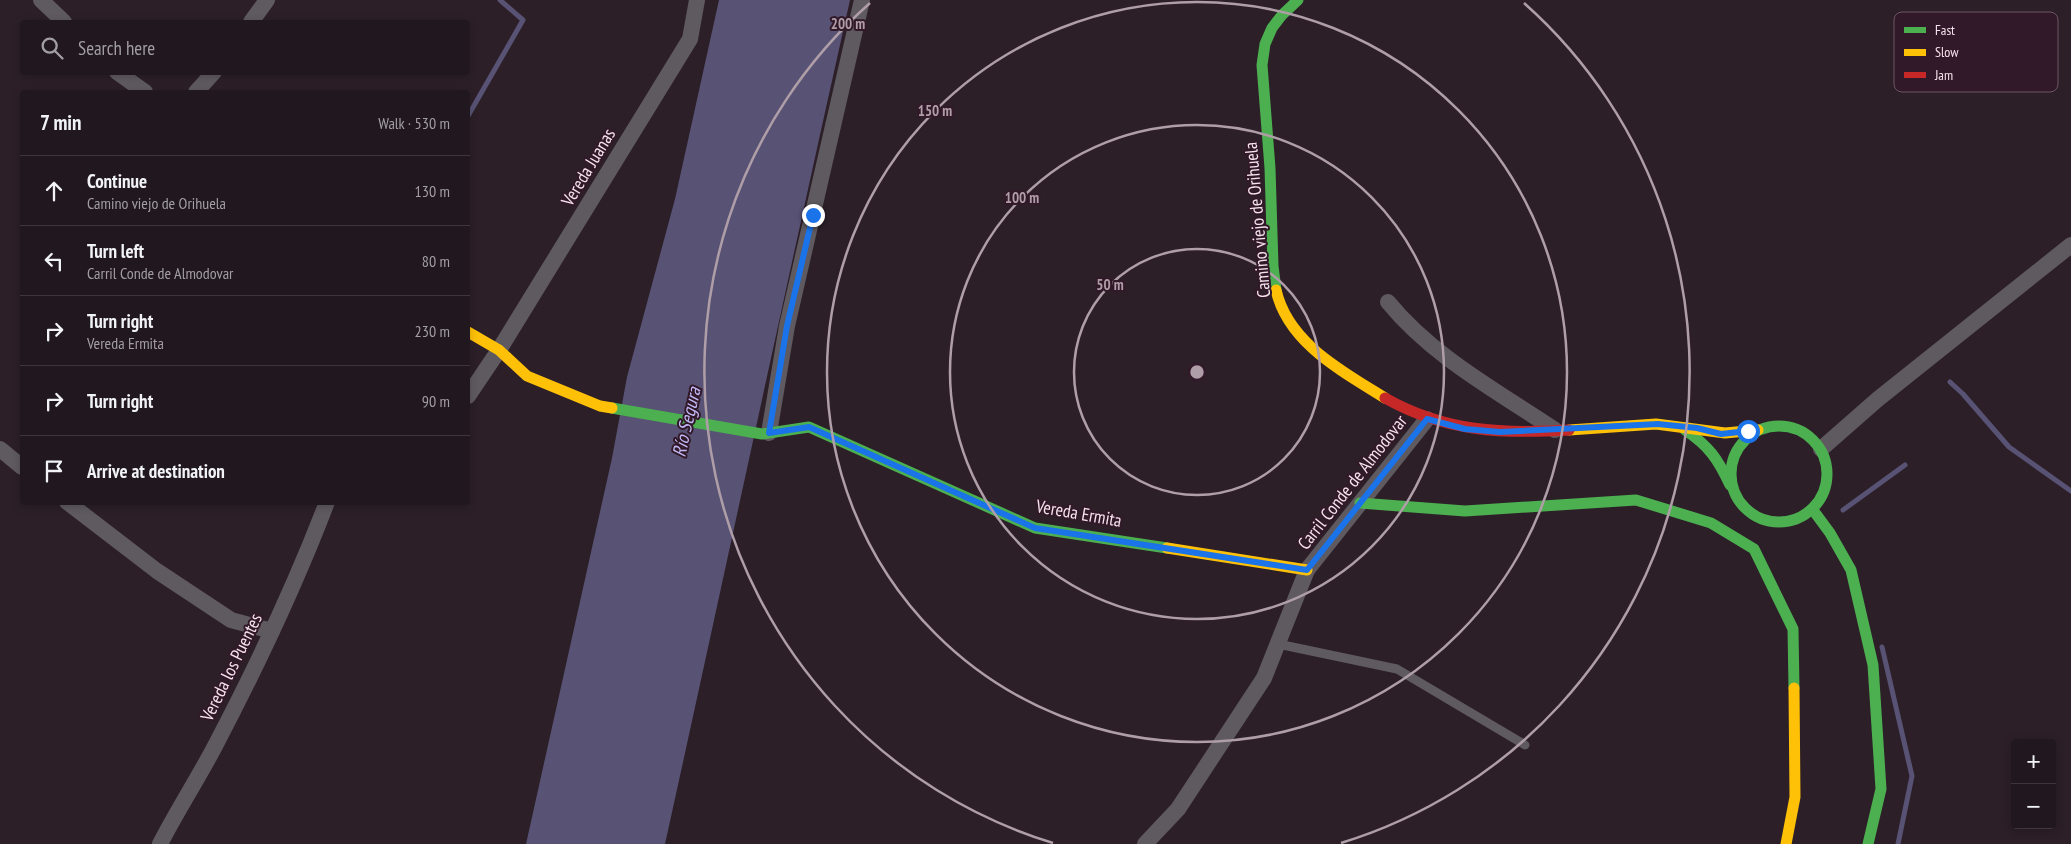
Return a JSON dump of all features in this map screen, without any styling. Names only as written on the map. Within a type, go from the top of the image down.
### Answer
[{"type":"main road","name":"Camino viejo de Orihuela","points":[[1298,0],[1277,19],[1272,27],[1264,42],[1262,65],[1272,202],[1274,268],[1279,301],[1289,322],[1301,338],[1338,368],[1392,403],[1427,419],[1465,429],[1500,432],[1658,424],[1681,428],[1697,428],[1721,434],[1758,430]]},
{"type":"main road","name":"Vereda Ermita","points":[[470,333],[499,350],[527,376],[600,406],[766,433],[809,427],[1035,528],[1307,570]]},
{"type":"main road","points":[[1784,426],[1807,434],[1821,449],[1828,472],[1825,492],[1813,510],[1801,518],[1776,523],[1753,516],[1736,499],[1730,481],[1730,469],[1736,449],[1744,439],[1758,430],[1784,426]]},
{"type":"main road","name":"Camino viejo de Orihuela","points":[[1681,428],[1703,441],[1717,456],[1736,499]]},
{"type":"main road","points":[[1360,503],[1466,511],[1636,500],[1711,523],[1754,549],[1793,630],[1796,797],[1786,844]]},
{"type":"main road","points":[[1813,510],[1830,533],[1851,570],[1873,665],[1882,790],[1868,844]]},
{"type":"street","points":[[41,0],[62,20]]},
{"type":"street","points":[[252,20],[267,0]]},
{"type":"street","name":"Vereda Juanas","points":[[499,350],[690,39],[697,0]]},
{"type":"street","points":[[766,433],[787,326],[862,0]]},
{"type":"street","points":[[121,75],[143,90]]},
{"type":"street","points":[[198,90],[211,75]]},
{"type":"street","points":[[1821,449],[1878,399],[2071,245]]},
{"type":"street","points":[[1388,302],[1406,324],[1432,347],[1555,430]]},
{"type":"street","points":[[470,393],[499,350]]},
{"type":"street","name":"Carril Conde de Almodovar","points":[[1307,570],[1427,419]]},
{"type":"street","points":[[0,448],[20,465]]},
{"type":"street","points":[[71,505],[157,571],[231,620],[272,631]]},
{"type":"street","name":"Vereda los Puentes","points":[[160,844],[213,748],[272,631],[304,563],[326,505]]},
{"type":"street","points":[[1145,844],[1178,809],[1264,678],[1307,570]]},
{"type":"lane","points":[[1278,644],[1397,670],[1525,745]]},
{"type":"water","name":"Río Segura","points":[[719,0],[850,0],[665,844],[526,844],[612,458],[627,377],[675,199]]},
{"type":"waterway","points":[[470,113],[523,20],[500,0]]},
{"type":"waterway","points":[[1950,382],[1963,394],[2009,447],[2071,491]]},
{"type":"waterway","points":[[1843,510],[1905,465]]},
{"type":"waterway","points":[[1882,647],[1912,776],[1898,844]]},
{"type":"traffic: fast","points":[[1276,290],[1273,266],[1270,168],[1262,65],[1265,44],[1272,28],[1282,15],[1298,0]]},
{"type":"traffic: fast","points":[[612,408],[762,434],[809,427],[1035,528],[1167,548]]},
{"type":"traffic: fast","points":[[1779,426],[1798,429],[1813,440],[1824,455],[1827,474],[1824,493],[1813,508],[1798,519],[1779,522],[1760,519],[1745,508],[1734,493],[1731,474],[1734,455],[1745,440],[1760,429],[1779,426]]},
{"type":"traffic: fast","points":[[1685,430],[1712,454],[1730,485]]},
{"type":"traffic: fast","points":[[1360,503],[1465,511],[1636,500],[1711,523],[1754,549],[1793,629],[1794,688]]},
{"type":"traffic: fast","points":[[1813,510],[1830,533],[1851,570],[1873,665],[1881,789],[1868,844]]},
{"type":"traffic: slow","points":[[1276,290],[1282,309],[1304,340],[1335,366],[1385,398]]},
{"type":"traffic: slow","points":[[470,333],[499,350],[527,376],[600,406],[612,408]]},
{"type":"traffic: slow","points":[[1569,430],[1656,424],[1725,433],[1758,430]]},
{"type":"traffic: slow","points":[[1167,548],[1307,570]]},
{"type":"traffic: slow","points":[[1786,844],[1795,797],[1794,688]]},
{"type":"traffic: jam","points":[[1385,398],[1430,418],[1474,428],[1497,431],[1569,430]]},
{"type":"route","points":[[813,215],[787,326],[769,433],[809,427],[1035,528],[1307,570],[1427,419],[1465,429],[1500,432],[1658,424],[1681,428],[1697,428],[1721,434],[1748,431]]}]
